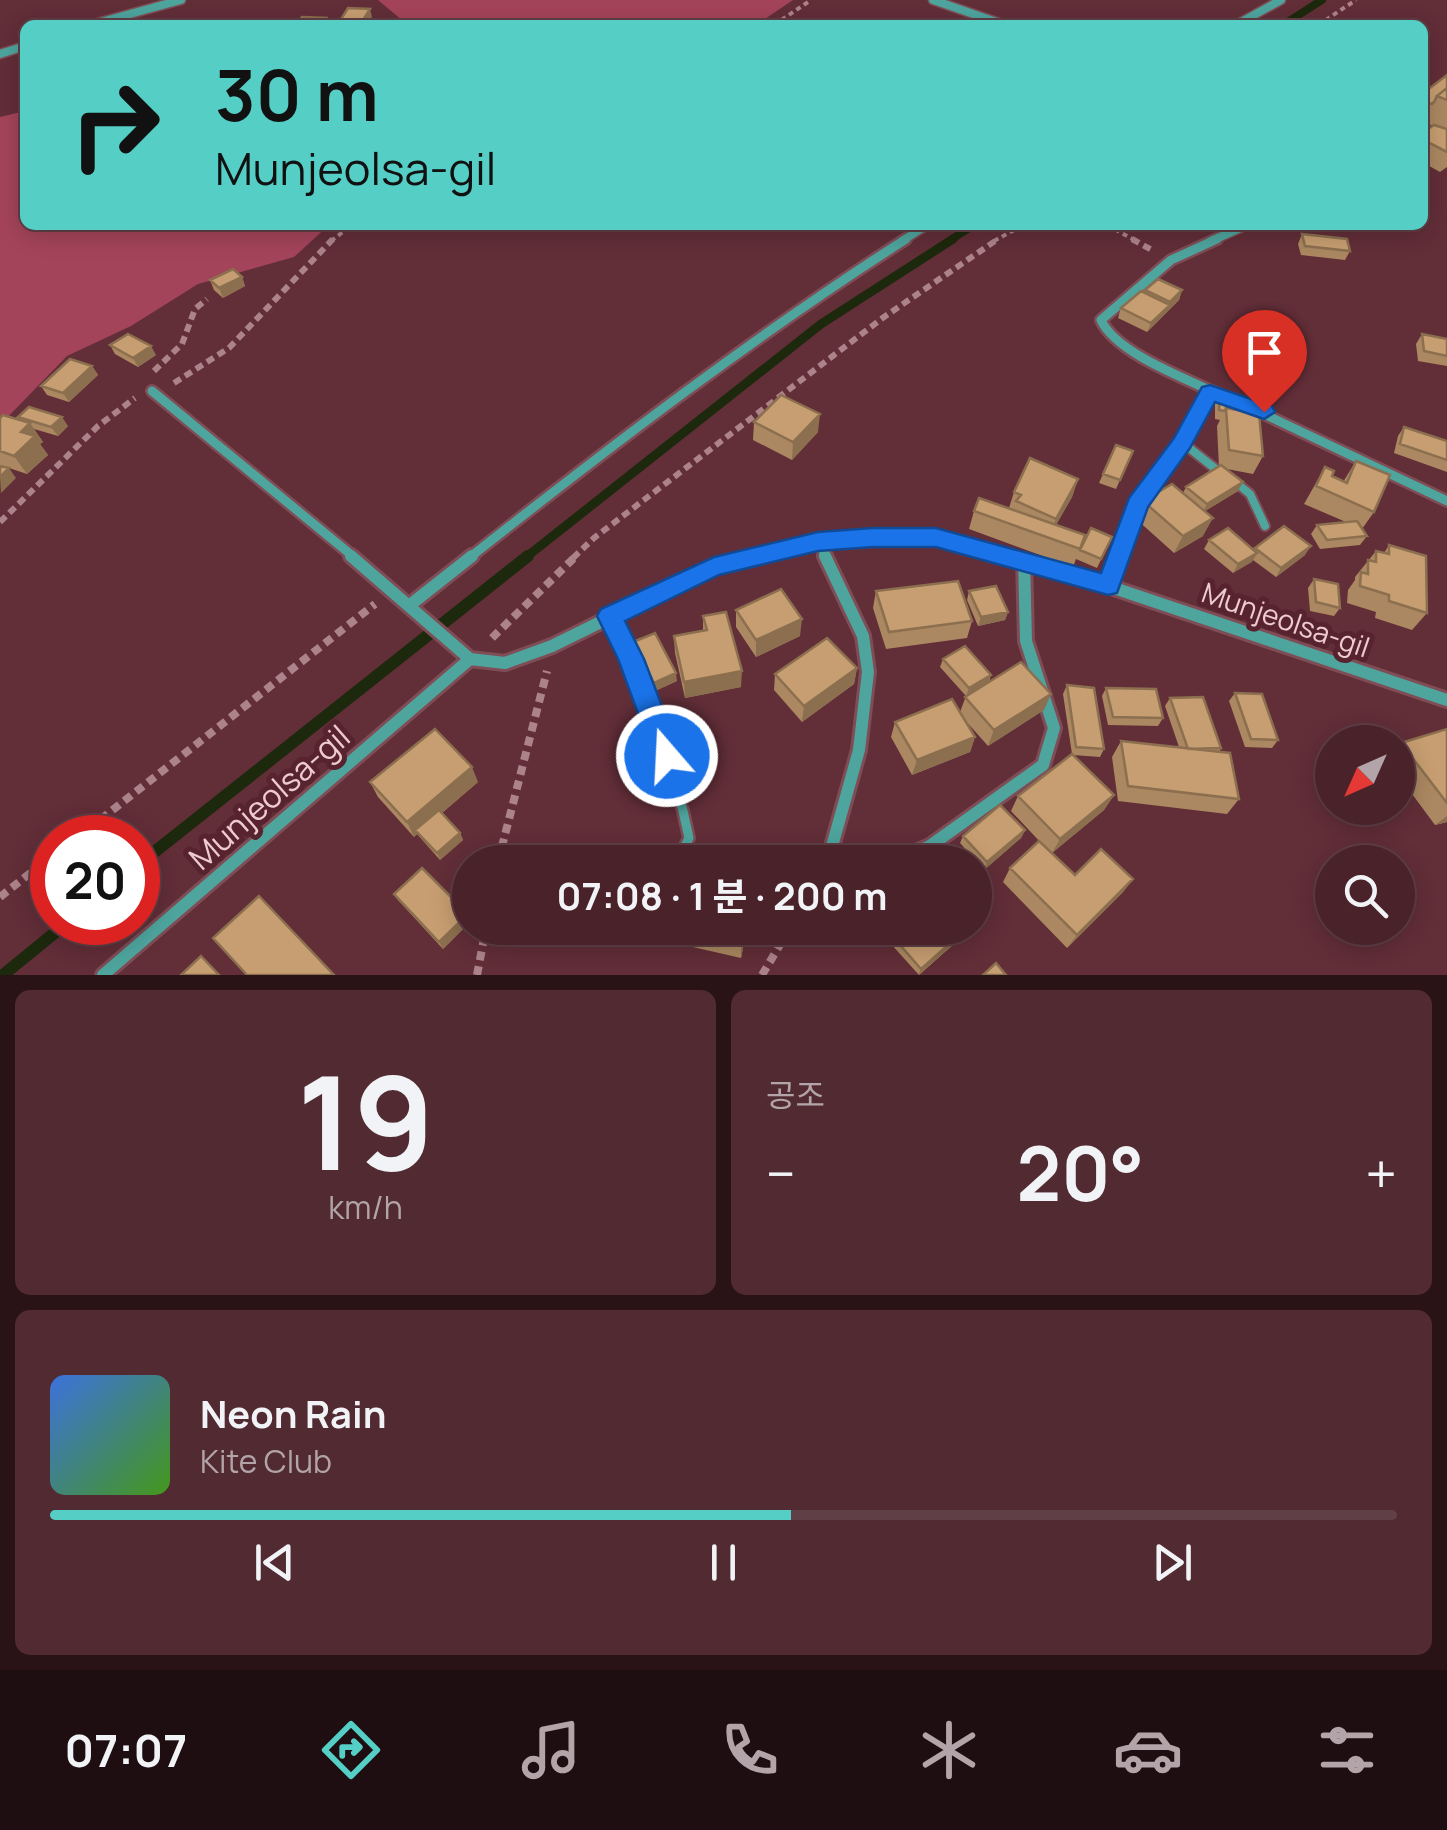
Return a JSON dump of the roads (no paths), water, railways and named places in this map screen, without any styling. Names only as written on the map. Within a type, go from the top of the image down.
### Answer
[{"type":"street","points":[[108,20],[181,0]]},
{"type":"street","points":[[934,0],[991,20]]},
{"type":"street","points":[[1245,20],[1281,0]]},
{"type":"street","points":[[410,604],[636,424],[794,312],[920,230]]},
{"type":"street","points":[[1236,230],[1171,260],[1102,320],[1108,336],[1210,392],[1292,422],[1398,482],[1447,501]]},
{"type":"street","points":[[146,392],[394,590],[470,659]]},
{"type":"street","points":[[1108,586],[1137,504],[1182,443],[1210,392]]},
{"type":"street","name":"Munjeolsa-gil","points":[[104,975],[470,659],[505,664],[552,646],[714,566],[818,541],[936,538],[1024,560],[1447,700]]},
{"type":"street","points":[[818,541],[866,644],[864,723],[854,779],[833,845]]},
{"type":"street","points":[[931,845],[1043,765],[1054,728],[1026,641],[1024,560]]},
{"type":"lane","points":[[1182,443],[1244,486],[1259,507],[1265,526]]},
{"type":"lane","points":[[610,616],[659,728],[683,811],[689,838],[686,845]]},
{"type":"waterway","points":[[1291,20],[1322,0]]},
{"type":"waterway","points":[[949,241],[966,230]]},
{"type":"waterway","points":[[525,558],[821,324],[953,239]]},
{"type":"waterway","points":[[160,848],[528,556]]},
{"type":"waterway","points":[[3,975],[40,945]]}]
